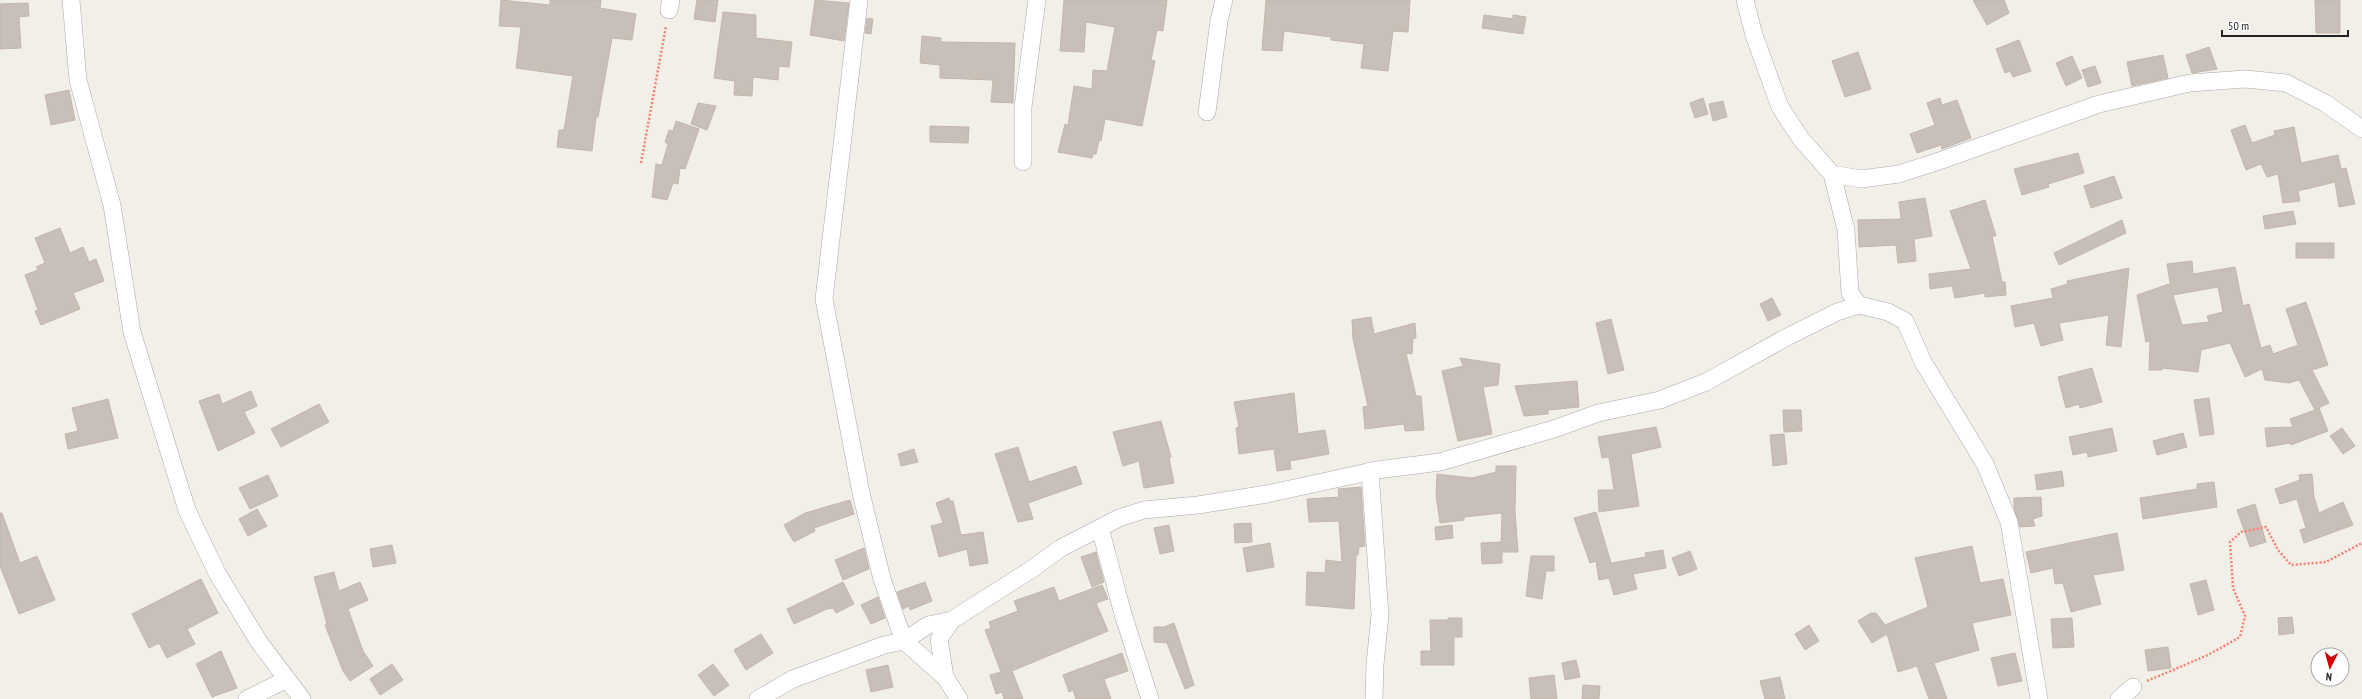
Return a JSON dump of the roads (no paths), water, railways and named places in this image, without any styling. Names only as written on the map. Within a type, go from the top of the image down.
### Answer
[{"type":"street","points":[[71,0],[78,80],[112,205],[132,332],[187,510],[217,573],[259,642],[302,699]]},
{"type":"street","points":[[859,0],[824,298],[861,493],[882,579],[904,641],[945,677],[959,699]]},
{"type":"street","points":[[1023,162],[1023,107],[1037,0]]},
{"type":"street","points":[[1206,112],[1219,21],[1224,0]]},
{"type":"street","points":[[1745,0],[1754,35],[1780,107],[1802,139],[1832,174],[1846,230],[1850,293],[1859,305]]},
{"type":"street","points":[[1832,174],[1862,179],[1899,174],[2099,104],[2190,83],[2245,79],[2286,83],[2325,103],[2362,129]]},
{"type":"street","points":[[758,699],[793,679],[884,645],[904,641],[928,625],[952,620],[1032,569],[1061,548],[1119,518],[1144,510],[1198,505],[1267,494],[1370,471],[1440,462],[1557,428],[1598,412],[1660,400],[1706,382],[1787,336],[1837,312],[1859,305],[1888,312],[1905,321],[1923,362],[1985,464],[2008,522],[2039,699]]},
{"type":"street","points":[[1370,471],[1380,615],[1375,664],[1374,699]]},
{"type":"street","points":[[1100,528],[1122,614],[1150,699]]},
{"type":"street","points":[[945,677],[939,639],[952,620]]},
{"type":"street","points":[[247,699],[287,679]]},
{"type":"street","points":[[2119,699],[2133,687]]}]
